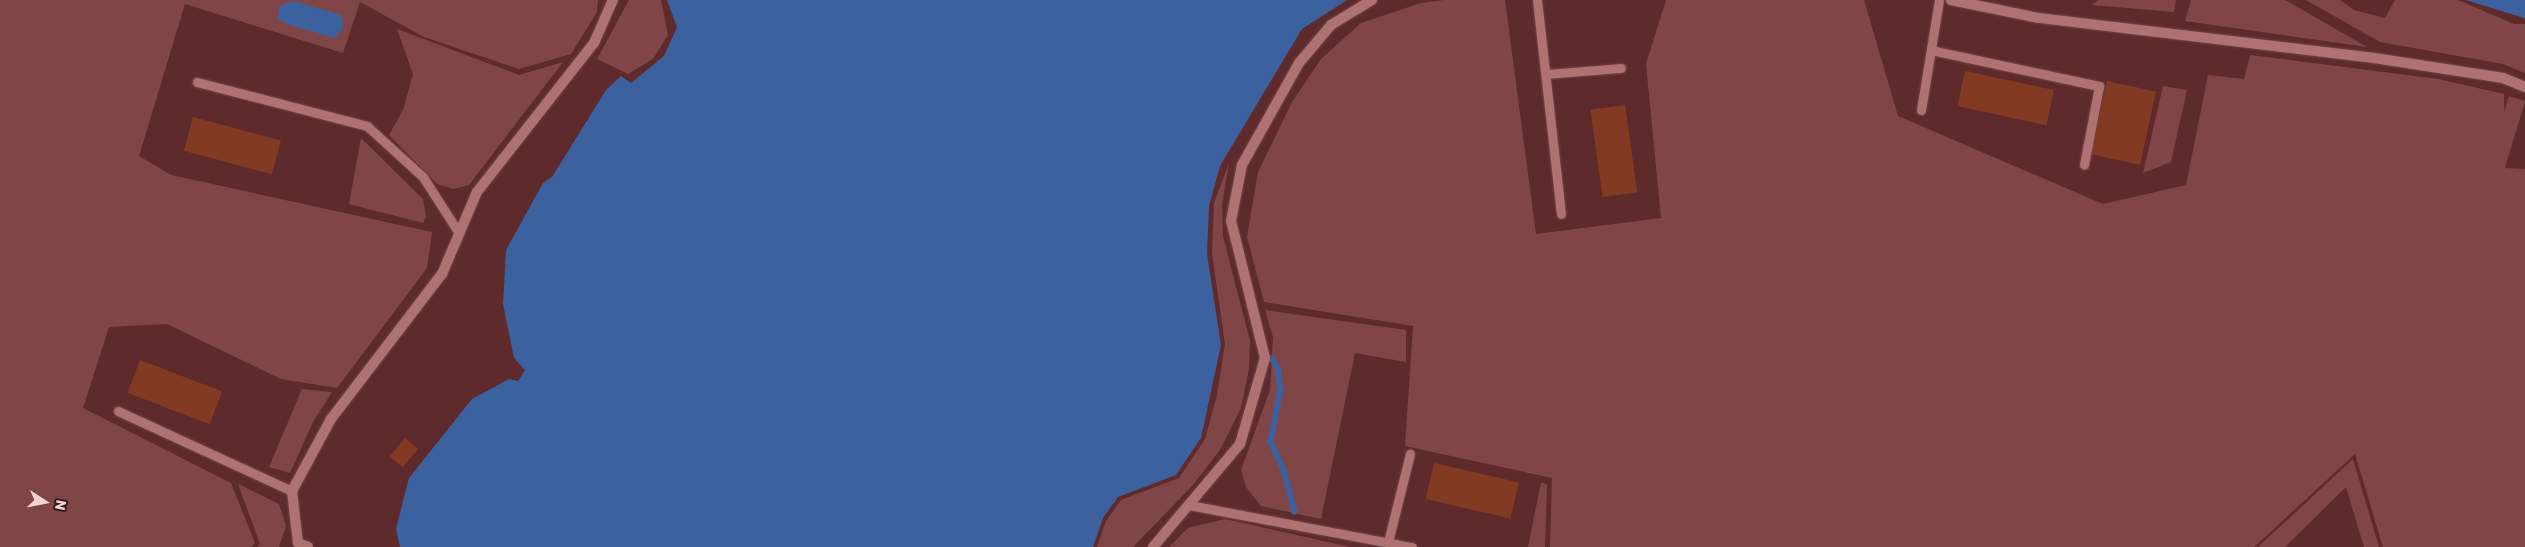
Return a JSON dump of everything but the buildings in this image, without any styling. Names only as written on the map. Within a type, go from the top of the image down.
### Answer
[{"type":"street","points":[[300,546],[292,491],[331,419],[442,274],[477,192],[594,43],[613,0]]},
{"type":"street","points":[[1153,547],[1240,444],[1265,358],[1231,221],[1242,165],[1299,62],[1331,25],[1372,0]]},
{"type":"street","points":[[1951,0],[2039,18],[2374,58],[2503,78],[2525,88]]},
{"type":"lane","points":[[1537,0],[1561,214]]},
{"type":"lane","points":[[1921,110],[1939,0]]},
{"type":"lane","points":[[1931,50],[2099,86],[2084,165]]},
{"type":"lane","points":[[1546,74],[1621,68]]},
{"type":"lane","points":[[197,82],[367,126],[423,177],[459,233]]},
{"type":"lane","points":[[118,411],[292,491]]},
{"type":"lane","points":[[1388,542],[1410,454]]},
{"type":"lane","points":[[1189,505],[1412,547]]},
{"type":"shaded area","points":[[0,0],[598,0],[597,12],[571,54],[519,69],[424,37],[360,2],[343,53],[185,4],[139,156],[171,175],[432,232],[427,268],[337,388],[281,379],[167,324],[109,327],[83,408],[231,483],[255,543],[251,547],[0,547]]},
{"type":"shaded area","points":[[629,0],[661,0],[668,35],[653,59],[628,74],[597,59]]},
{"type":"shaded area","points":[[1444,0],[1505,0],[1536,234],[1661,218],[1646,64],[1666,0],[1864,0],[1898,116],[2103,204],[2186,185],[2208,75],[2244,79],[2250,55],[2438,79],[2504,94],[2505,168],[2525,169],[2525,547],[2383,547],[2355,454],[2254,547],[1550,547],[1552,478],[1405,446],[1413,326],[1264,302],[1247,237],[1258,172],[1292,102],[1321,59],[1361,23],[1421,3]]},
{"type":"shaded area","points":[[2098,0],[2176,0],[2174,12],[2092,5]]},
{"type":"shaded area","points":[[2191,0],[2285,0],[2367,47],[2185,21]]},
{"type":"shaded area","points":[[2306,0],[2340,0],[2354,10],[2385,18],[2395,0],[2458,0],[2514,24],[2525,24],[2525,73],[2503,64],[2380,42]]},
{"type":"shaded area","points":[[397,29],[519,75],[563,62],[469,185],[454,189],[437,184],[389,135],[403,110],[413,74]]},
{"type":"shaded area","points":[[2163,86],[2187,90],[2171,162],[2143,173]]},
{"type":"shaded area","points":[[2509,96],[2525,102],[2505,167],[2489,162]]},
{"type":"shaded area","points":[[361,138],[423,199],[426,217],[423,223],[349,204]]},
{"type":"shaded area","points":[[1229,163],[1222,204],[1223,236],[1250,341],[1249,369],[1241,408],[1220,450],[1192,486],[1133,547],[1097,547],[1106,521],[1121,500],[1179,478],[1205,439],[1217,395],[1225,344],[1212,253],[1214,203]]},
{"type":"shaded area","points":[[1265,310],[1406,330],[1406,362],[1355,353],[1321,519],[1261,506],[1246,487],[1241,470],[1270,390],[1273,337]]},
{"type":"shaded area","points":[[302,389],[332,392],[313,422],[290,473],[269,467]]},
{"type":"shaded area","points":[[2353,459],[2379,547],[2364,547],[2346,487],[2285,547],[2258,547]]},
{"type":"shaded area","points":[[1541,482],[1547,485],[1545,547],[1528,547]]},
{"type":"shaded area","points":[[238,484],[279,504],[286,526],[279,547],[257,547],[260,544]]},
{"type":"shaded area","points":[[1225,519],[1350,547],[1169,547],[1188,528]]},
{"type":"water","points":[[667,0],[1347,0],[1302,29],[1220,166],[1209,206],[1207,254],[1221,345],[1201,438],[1176,475],[1118,497],[1103,518],[1093,547],[400,547],[396,529],[409,478],[472,399],[509,379],[518,381],[525,370],[514,358],[503,304],[506,250],[543,183],[552,177],[606,90],[621,76],[631,83],[664,56],[677,27]]},
{"type":"water","points":[[2466,0],[2525,0],[2525,18],[2524,18]]},
{"type":"water","points":[[294,1],[341,15],[343,28],[335,38],[289,25],[278,19],[279,6]]},
{"type":"waterway","points":[[1272,358],[1278,368],[1281,390],[1271,442],[1284,470],[1295,512]]}]
